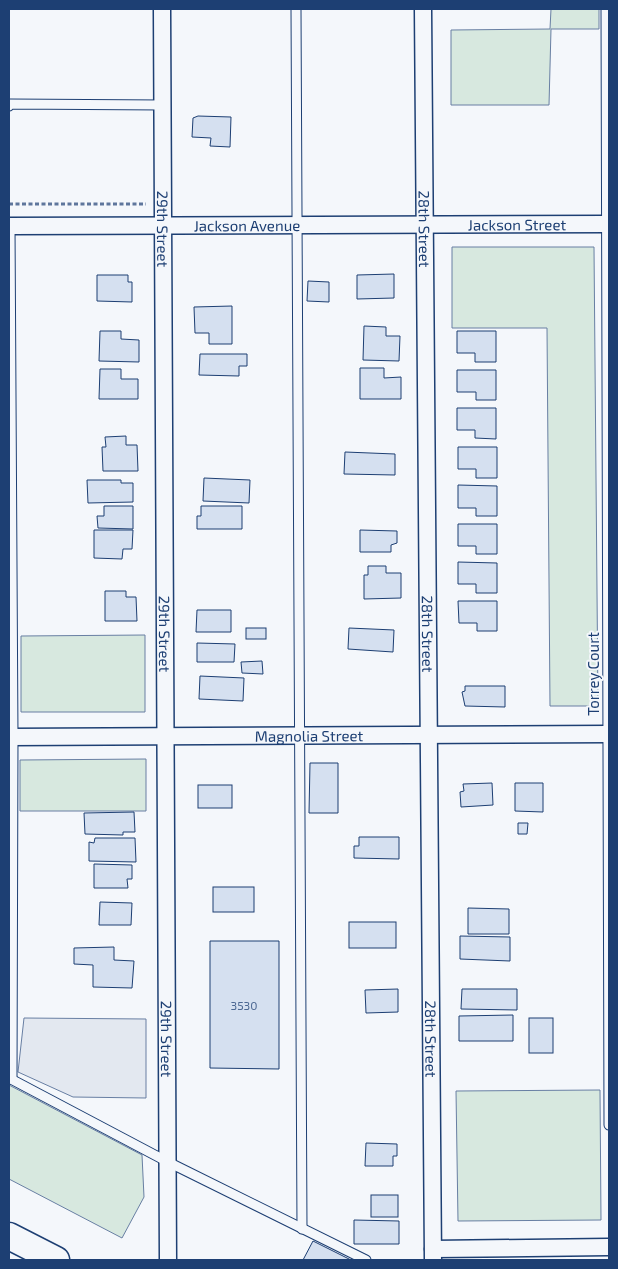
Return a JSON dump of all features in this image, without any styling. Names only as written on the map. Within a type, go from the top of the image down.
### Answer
[{"type":"main road","points":[[9,1236],[56,1260]]},
{"type":"street","name":"29th Street","points":[[162,9],[168,1260]]},
{"type":"street","name":"28th Street","points":[[424,9],[424,224],[430,735],[433,1255]]},
{"type":"street","name":"Jackson Avenue","points":[[10,226],[424,224]]},
{"type":"street","name":"Jackson Street","points":[[424,224],[608,224]]},
{"type":"street","name":"Magnolia Street","points":[[11,737],[608,734]]},
{"type":"street","points":[[433,1255],[609,1247]]},
{"type":"lane","points":[[296,9],[302,1229]]},
{"type":"lane","name":"Torrey Court","points":[[606,9],[609,1125]]},
{"type":"lane","points":[[9,104],[163,105]]},
{"type":"lane","points":[[10,226],[10,1078],[168,1162],[366,1260]]},
{"type":"path","points":[[9,204],[146,204]]},
{"type":"shaded area","points":[[551,9],[599,9],[599,29],[551,29],[549,105],[451,105],[451,30],[550,29]]},
{"type":"shaded area","points":[[452,247],[594,247],[598,706],[550,706],[547,328],[452,328]]},
{"type":"shaded area","points":[[145,635],[145,712],[21,712],[21,636]]},
{"type":"shaded area","points":[[146,759],[146,811],[20,811],[20,760]]},
{"type":"shaded area","points":[[24,1018],[146,1019],[146,1098],[73,1097],[18,1072]]},
{"type":"shaded area","points":[[9,1085],[142,1155],[144,1197],[122,1238],[9,1179]]},
{"type":"shaded area","points":[[600,1090],[601,1220],[458,1221],[456,1091]]},
{"type":"building","points":[[198,116],[231,117],[230,147],[210,146],[211,138],[192,137],[193,118]]},
{"type":"building","points":[[394,274],[394,298],[357,299],[357,275]]},
{"type":"building","points":[[97,275],[128,275],[128,282],[132,282],[132,302],[97,301]]},
{"type":"building","points":[[308,281],[329,282],[329,302],[307,301]]},
{"type":"building","points":[[232,306],[232,344],[209,344],[209,333],[195,333],[194,307]]},
{"type":"building","points":[[364,326],[386,327],[386,336],[400,336],[399,361],[363,360]]},
{"type":"building","points":[[100,331],[121,331],[121,339],[139,340],[139,362],[99,361]]},
{"type":"building","points":[[457,331],[496,331],[496,362],[475,362],[475,353],[457,353]]},
{"type":"building","points":[[200,354],[247,354],[247,366],[239,366],[239,376],[199,375]]},
{"type":"building","points":[[360,368],[384,368],[384,378],[401,377],[401,399],[360,399]]},
{"type":"building","points":[[100,369],[121,369],[121,379],[138,379],[138,399],[99,399]]},
{"type":"building","points":[[457,370],[496,370],[496,400],[476,400],[476,392],[457,392]]},
{"type":"building","points":[[457,408],[496,408],[496,439],[475,438],[475,430],[457,430]]},
{"type":"building","points":[[126,436],[126,445],[137,445],[138,471],[103,471],[102,447],[106,447],[105,437]]},
{"type":"building","points":[[458,447],[497,447],[497,478],[476,478],[476,469],[458,469]]},
{"type":"building","points":[[345,452],[395,454],[395,475],[344,474]]},
{"type":"building","points":[[204,478],[250,480],[249,503],[203,501]]},
{"type":"building","points":[[87,480],[121,480],[121,483],[133,483],[133,502],[88,503]]},
{"type":"building","points":[[458,485],[497,486],[497,516],[476,516],[476,508],[458,508]]},
{"type":"building","points":[[104,506],[133,506],[133,529],[98,528],[97,516],[104,516]]},
{"type":"building","points":[[201,506],[242,506],[242,529],[197,529],[197,516],[201,516]]},
{"type":"building","points":[[458,524],[497,524],[497,554],[476,554],[476,546],[458,546]]},
{"type":"building","points":[[94,530],[133,530],[132,549],[123,549],[122,559],[94,558]]},
{"type":"building","points":[[360,530],[397,531],[397,543],[391,545],[391,552],[360,552]]},
{"type":"building","points":[[458,562],[497,563],[497,593],[476,593],[476,584],[458,584]]},
{"type":"building","points":[[368,566],[386,566],[386,573],[401,573],[401,598],[364,599],[364,575],[368,575]]},
{"type":"building","points":[[105,591],[126,591],[126,597],[136,597],[137,621],[105,621]]},
{"type":"building","points":[[458,601],[497,601],[497,631],[477,631],[477,623],[459,623]]},
{"type":"building","points":[[197,610],[231,610],[231,632],[196,632]]},
{"type":"building","points":[[246,628],[266,628],[266,639],[246,639]]},
{"type":"building","points":[[349,628],[394,630],[393,652],[348,649]]},
{"type":"building","points":[[197,643],[235,644],[234,662],[197,662]]},
{"type":"building","points":[[262,661],[263,674],[242,673],[241,662]]},
{"type":"building","points":[[200,676],[244,678],[243,701],[199,699]]},
{"type":"building","points":[[465,686],[505,686],[505,707],[465,706],[462,692],[465,691]]},
{"type":"building","points":[[310,763],[338,763],[338,813],[309,813]]},
{"type":"building","points":[[492,783],[493,805],[461,807],[460,792],[464,791],[463,784]]},
{"type":"building","points":[[515,783],[543,783],[543,812],[515,811]]},
{"type":"building","points":[[198,785],[232,785],[232,808],[198,808]]},
{"type":"building","points":[[134,812],[135,832],[123,832],[123,835],[85,834],[84,813]]},
{"type":"building","points":[[518,823],[528,823],[527,834],[518,834]]},
{"type":"building","points":[[359,837],[399,837],[399,859],[354,858],[354,846],[359,846]]},
{"type":"building","points":[[95,838],[135,838],[136,862],[89,861],[89,842],[94,843]]},
{"type":"building","points":[[94,864],[132,865],[132,879],[127,879],[128,888],[94,888]]},
{"type":"building","points":[[213,887],[254,887],[254,912],[213,912]]},
{"type":"building","points":[[100,902],[132,903],[131,925],[99,925]]},
{"type":"building","points":[[468,908],[509,909],[509,934],[468,934]]},
{"type":"building","points":[[349,922],[396,922],[396,948],[349,948]]},
{"type":"building","points":[[460,936],[510,937],[510,961],[460,959]]},
{"type":"building","points":[[210,941],[279,941],[279,1069],[210,1068]]},
{"type":"building","points":[[114,947],[114,960],[134,961],[132,988],[93,987],[93,965],[74,964],[74,948]]},
{"type":"building","points":[[398,989],[398,1012],[366,1013],[365,990]]},
{"type":"building","points":[[462,989],[517,989],[517,1010],[461,1009]]},
{"type":"building","points":[[513,1015],[513,1041],[459,1041],[459,1016]]},
{"type":"building","points":[[529,1018],[553,1018],[553,1053],[529,1053]]},
{"type":"building","points":[[366,1143],[397,1144],[397,1156],[393,1156],[393,1166],[365,1166]]},
{"type":"building","points":[[371,1195],[398,1195],[398,1217],[371,1217]]},
{"type":"building","points":[[354,1220],[399,1221],[399,1244],[354,1244]]},
{"type":"building","points":[[313,1241],[351,1260],[303,1260]]}]
